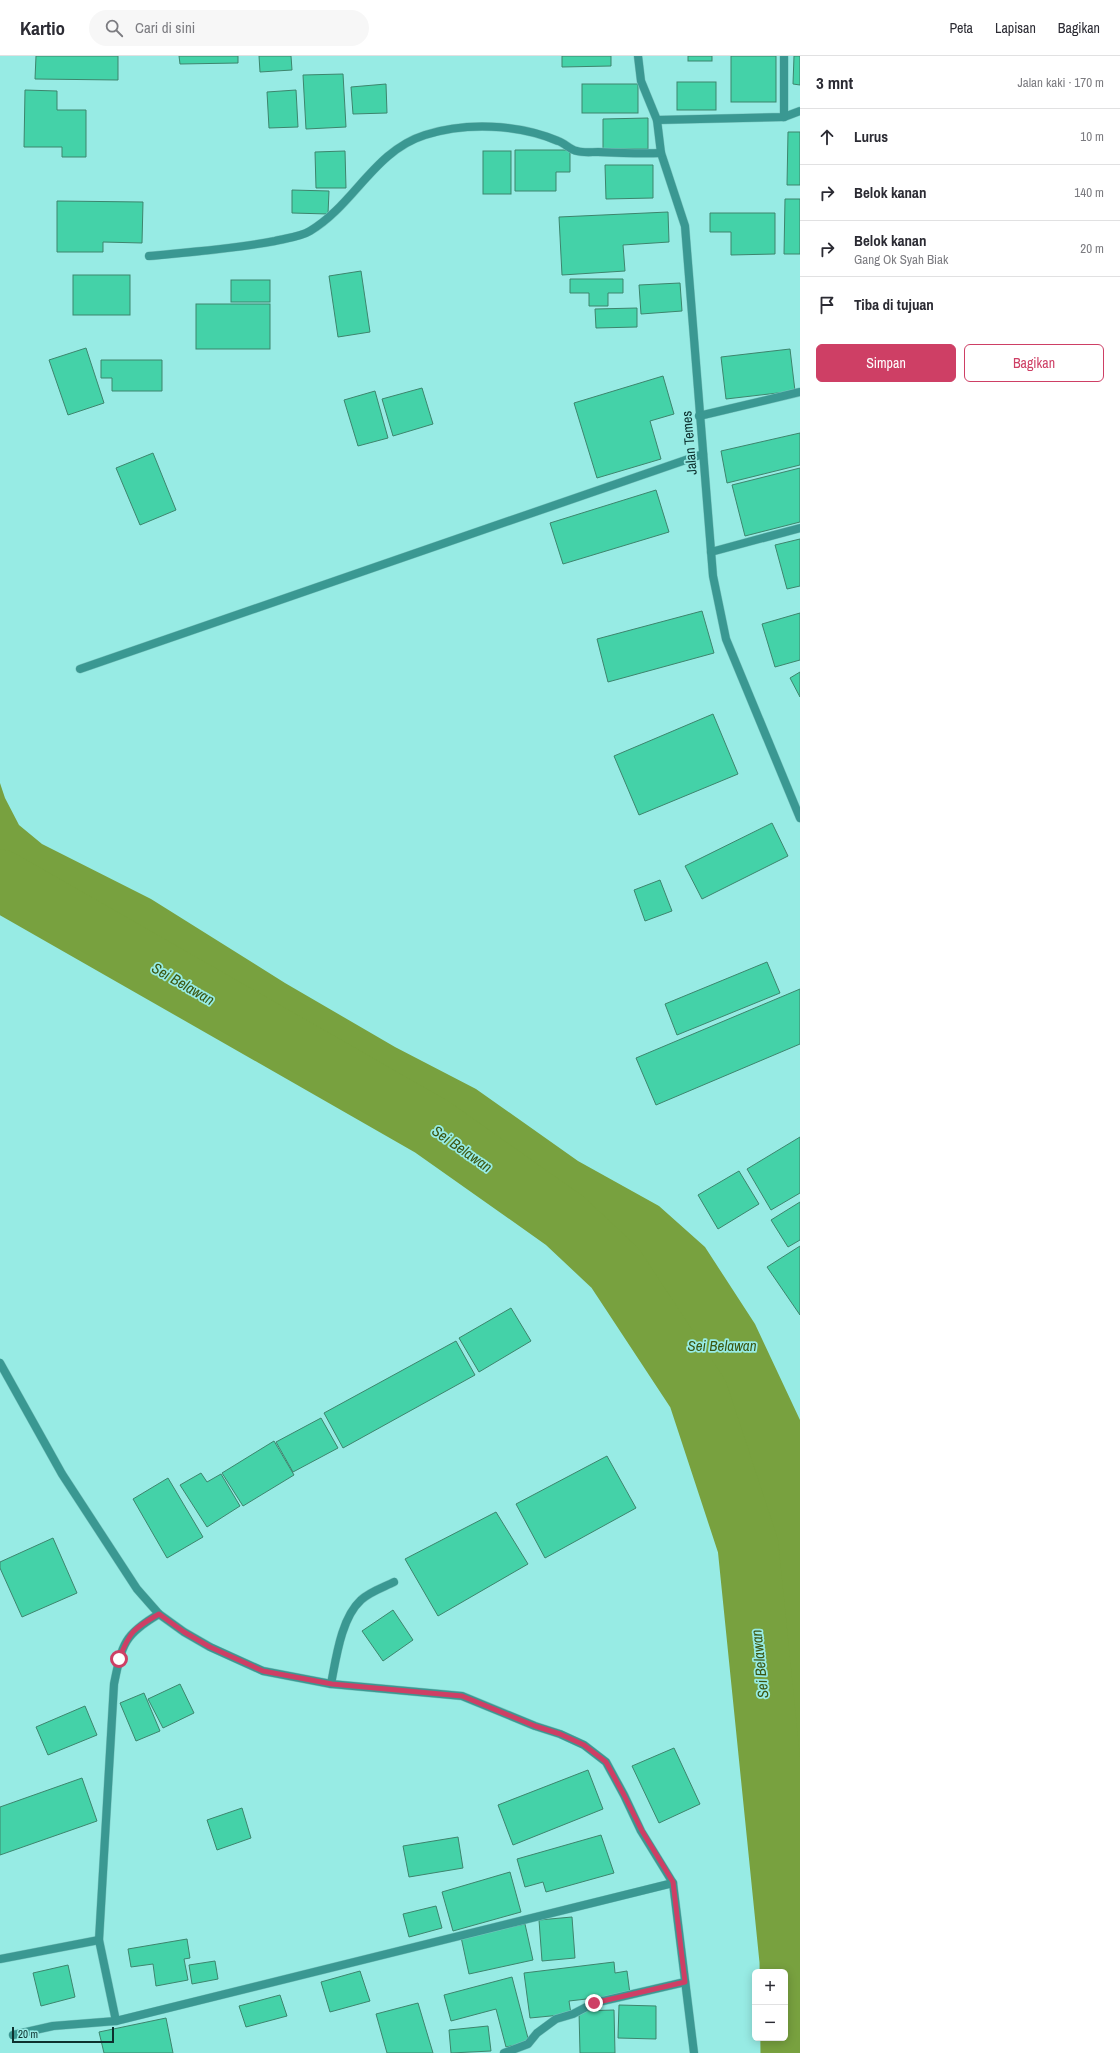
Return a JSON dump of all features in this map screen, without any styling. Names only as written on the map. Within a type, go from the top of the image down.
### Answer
[{"type":"street","name":"Jalan Temes","points":[[638,56],[641,81],[657,120],[661,153],[685,226],[713,576],[726,639],[800,818]]},
{"type":"street","points":[[784,56],[784,117]]},
{"type":"street","points":[[657,120],[784,117],[800,111]]},
{"type":"street","points":[[149,256],[254,245],[294,237],[310,231],[344,204],[367,175],[395,149],[425,135],[460,127],[494,127],[531,132],[559,141],[576,151],[630,154],[661,153]]},
{"type":"street","points":[[699,416],[800,392]]},
{"type":"street","points":[[80,669],[703,454]]},
{"type":"street","points":[[711,552],[800,528]]},
{"type":"street","points":[[0,1363],[62,1474],[137,1589],[159,1614],[184,1632],[210,1647],[263,1671],[332,1684],[462,1696],[535,1726],[560,1734],[584,1745],[606,1762],[642,1831],[673,1882],[694,2053]]},
{"type":"street","points":[[332,1684],[337,1650],[350,1615],[361,1599],[394,1582]]},
{"type":"street","points":[[116,2021],[99,1940],[114,1684],[119,1659],[128,1637],[139,1626],[159,1614]]},
{"type":"street","points":[[13,2035],[53,2026],[116,2021],[673,1882]]},
{"type":"street","points":[[0,1959],[99,1940]]},
{"type":"street","points":[[504,2053],[528,2044],[537,2033],[556,2019],[573,2014],[594,2003],[685,1982]]},
{"type":"water","name":"Sei Belawan","points":[[0,783],[5,798],[19,825],[42,844],[151,899],[285,983],[395,1047],[476,1089],[578,1161],[659,1206],[705,1247],[755,1324],[800,1420],[800,1953],[771,1738],[763,1611],[746,1521],[721,1432],[665,1321],[614,1244],[591,1223],[524,1170],[470,1137],[362,1076],[285,1026],[202,982],[102,945],[28,893],[0,881]]},
{"type":"building","points":[[36,56],[118,56],[118,80],[35,79]]},
{"type":"building","points":[[179,56],[238,56],[238,63],[180,64]]},
{"type":"building","points":[[259,56],[291,56],[292,70],[260,72]]},
{"type":"building","points":[[562,56],[611,56],[611,66],[562,67]]},
{"type":"building","points":[[688,56],[712,56],[712,61],[688,61]]},
{"type":"building","points":[[731,56],[776,56],[776,102],[731,102]]},
{"type":"building","points":[[794,56],[800,56],[800,85],[793,84]]},
{"type":"building","points":[[343,74],[346,127],[306,129],[303,75]]},
{"type":"building","points":[[677,82],[716,82],[716,110],[677,110]]},
{"type":"building","points":[[386,84],[387,113],[353,114],[351,87]]},
{"type":"building","points":[[582,84],[638,84],[638,113],[582,113]]},
{"type":"building","points":[[25,90],[57,91],[57,110],[86,110],[86,157],[62,157],[62,147],[24,147]]},
{"type":"building","points":[[296,90],[298,127],[269,128],[267,92]]},
{"type":"building","points":[[648,118],[648,149],[603,149],[603,119]]},
{"type":"building","points":[[788,132],[800,132],[800,185],[787,185]]},
{"type":"building","points":[[515,150],[570,150],[570,172],[556,172],[556,191],[515,191]]},
{"type":"building","points":[[345,151],[346,188],[316,188],[315,152]]},
{"type":"building","points":[[483,151],[511,151],[511,194],[483,194]]},
{"type":"building","points":[[605,165],[653,165],[653,198],[606,199]]},
{"type":"building","points":[[292,190],[329,191],[328,214],[292,213]]},
{"type":"building","points":[[785,199],[800,199],[800,254],[784,254]]},
{"type":"building","points":[[57,201],[143,202],[142,243],[103,242],[103,252],[57,252]]},
{"type":"building","points":[[668,212],[669,242],[623,245],[625,271],[562,275],[559,217]]},
{"type":"building","points":[[710,213],[775,213],[775,254],[731,255],[731,232],[710,232]]},
{"type":"building","points":[[361,271],[370,332],[338,337],[329,276]]},
{"type":"building","points":[[73,275],[130,275],[130,315],[73,315]]},
{"type":"building","points":[[570,279],[623,279],[623,293],[608,293],[608,306],[589,306],[589,293],[570,293]]},
{"type":"building","points":[[231,280],[270,280],[270,302],[231,302]]},
{"type":"building","points":[[680,283],[682,311],[641,314],[639,285]]},
{"type":"building","points":[[196,304],[270,304],[270,349],[196,349]]},
{"type":"building","points":[[637,308],[637,327],[596,328],[595,309]]},
{"type":"building","points":[[86,348],[104,403],[68,415],[49,360]]},
{"type":"building","points":[[790,349],[795,391],[726,399],[721,357]]},
{"type":"building","points":[[101,360],[162,360],[162,391],[112,391],[112,378],[101,378]]},
{"type":"building","points":[[663,376],[674,414],[650,421],[661,459],[597,478],[574,403]]},
{"type":"building","points":[[422,388],[433,424],[393,436],[382,399]]},
{"type":"building","points":[[375,391],[388,438],[358,446],[344,400]]},
{"type":"building","points":[[800,433],[800,465],[727,483],[721,451]]},
{"type":"building","points":[[153,453],[176,510],[140,525],[116,468]]},
{"type":"building","points":[[800,468],[800,522],[745,536],[732,485]]},
{"type":"building","points":[[656,490],[669,532],[563,564],[550,523]]},
{"type":"building","points":[[800,539],[800,586],[787,589],[775,545]]},
{"type":"building","points":[[702,611],[714,653],[608,682],[597,639]]},
{"type":"building","points":[[800,613],[800,660],[775,667],[762,624]]},
{"type":"building","points":[[800,672],[800,697],[790,678]]},
{"type":"building","points":[[713,714],[738,774],[639,815],[614,756]]},
{"type":"building","points":[[772,823],[788,856],[702,899],[685,866]]},
{"type":"building","points":[[660,880],[672,911],[645,921],[634,890]]},
{"type":"building","points":[[767,962],[780,993],[677,1035],[665,1004]]},
{"type":"building","points":[[800,989],[800,1044],[656,1105],[636,1058]]},
{"type":"building","points":[[800,1137],[800,1193],[771,1210],[747,1169]]},
{"type":"building","points":[[739,1171],[759,1204],[718,1229],[698,1195]]},
{"type":"building","points":[[800,1202],[800,1240],[788,1247],[771,1220]]},
{"type":"building","points":[[800,1246],[800,1315],[767,1267]]},
{"type":"building","points":[[511,1308],[531,1341],[479,1372],[459,1338]]},
{"type":"building","points":[[456,1341],[475,1375],[343,1448],[324,1413]]},
{"type":"building","points":[[321,1418],[338,1448],[293,1472],[276,1442]]},
{"type":"building","points":[[274,1441],[294,1475],[243,1506],[222,1473]]},
{"type":"building","points":[[607,1456],[636,1508],[545,1558],[516,1504]]},
{"type":"building","points":[[201,1473],[207,1482],[221,1474],[240,1506],[207,1527],[180,1485]]},
{"type":"building","points":[[168,1478],[203,1537],[167,1558],[133,1499]]},
{"type":"building","points":[[496,1512],[528,1564],[438,1616],[405,1559]]},
{"type":"building","points":[[53,1538],[77,1593],[22,1617],[0,1568],[0,1562]]},
{"type":"building","points":[[393,1610],[413,1640],[383,1661],[362,1631]]},
{"type":"building","points":[[180,1684],[194,1713],[163,1728],[148,1699]]},
{"type":"building","points":[[144,1693],[160,1731],[136,1741],[120,1703]]},
{"type":"building","points":[[85,1706],[97,1735],[48,1755],[36,1727]]},
{"type":"building","points":[[674,1748],[700,1804],[659,1823],[632,1766]]},
{"type":"building","points":[[588,1770],[603,1809],[513,1845],[498,1805]]},
{"type":"building","points":[[82,1778],[97,1821],[0,1855],[0,1807]]},
{"type":"building","points":[[242,1808],[251,1838],[217,1850],[207,1820]]},
{"type":"building","points":[[601,1835],[614,1873],[546,1892],[543,1882],[525,1887],[517,1859]]},
{"type":"building","points":[[458,1837],[463,1868],[409,1877],[403,1846]]},
{"type":"building","points":[[510,1872],[521,1912],[453,1931],[442,1892]]},
{"type":"building","points":[[436,1906],[442,1928],[409,1937],[403,1914]]},
{"type":"building","points":[[572,1917],[575,1958],[542,1961],[539,1920]]},
{"type":"building","points":[[525,1924],[533,1960],[469,1974],[461,1937]]},
{"type":"building","points":[[187,1939],[190,1958],[184,1959],[188,1980],[156,1986],[153,1964],[131,1967],[128,1949]]},
{"type":"building","points":[[215,1961],[218,1979],[192,1984],[189,1965]]},
{"type":"building","points":[[614,1962],[615,1973],[627,1971],[630,1994],[569,2001],[571,2014],[530,2018],[524,1973]]},
{"type":"building","points":[[68,1965],[75,1997],[41,2006],[33,1973]]},
{"type":"building","points":[[360,1971],[370,2001],[330,2012],[321,1982]]},
{"type":"building","points":[[512,1977],[529,2042],[506,2047],[496,2009],[451,2021],[444,1995]]},
{"type":"building","points":[[280,1995],[287,2016],[246,2027],[239,2006]]},
{"type":"building","points":[[418,2003],[433,2053],[387,2053],[376,2014]]},
{"type":"building","points":[[619,2005],[656,2006],[656,2039],[618,2038]]},
{"type":"building","points":[[614,2010],[615,2053],[580,2053],[579,2011]]},
{"type":"building","points":[[166,2018],[173,2053],[104,2053],[99,2032]]},
{"type":"building","points":[[488,2026],[491,2051],[451,2053],[449,2030]]},
{"type":"waterway","name":"Sei Belawan","points":[[0,880],[432,1127],[565,1221],[615,1268],[698,1394],[748,1546],[790,1961],[791,2053]]},
{"type":"route","points":[[119,1659],[128,1637],[139,1626],[159,1614],[184,1632],[210,1647],[263,1671],[332,1684],[462,1696],[535,1726],[560,1734],[584,1745],[606,1762],[642,1831],[673,1882],[685,1982],[594,2003]]}]
